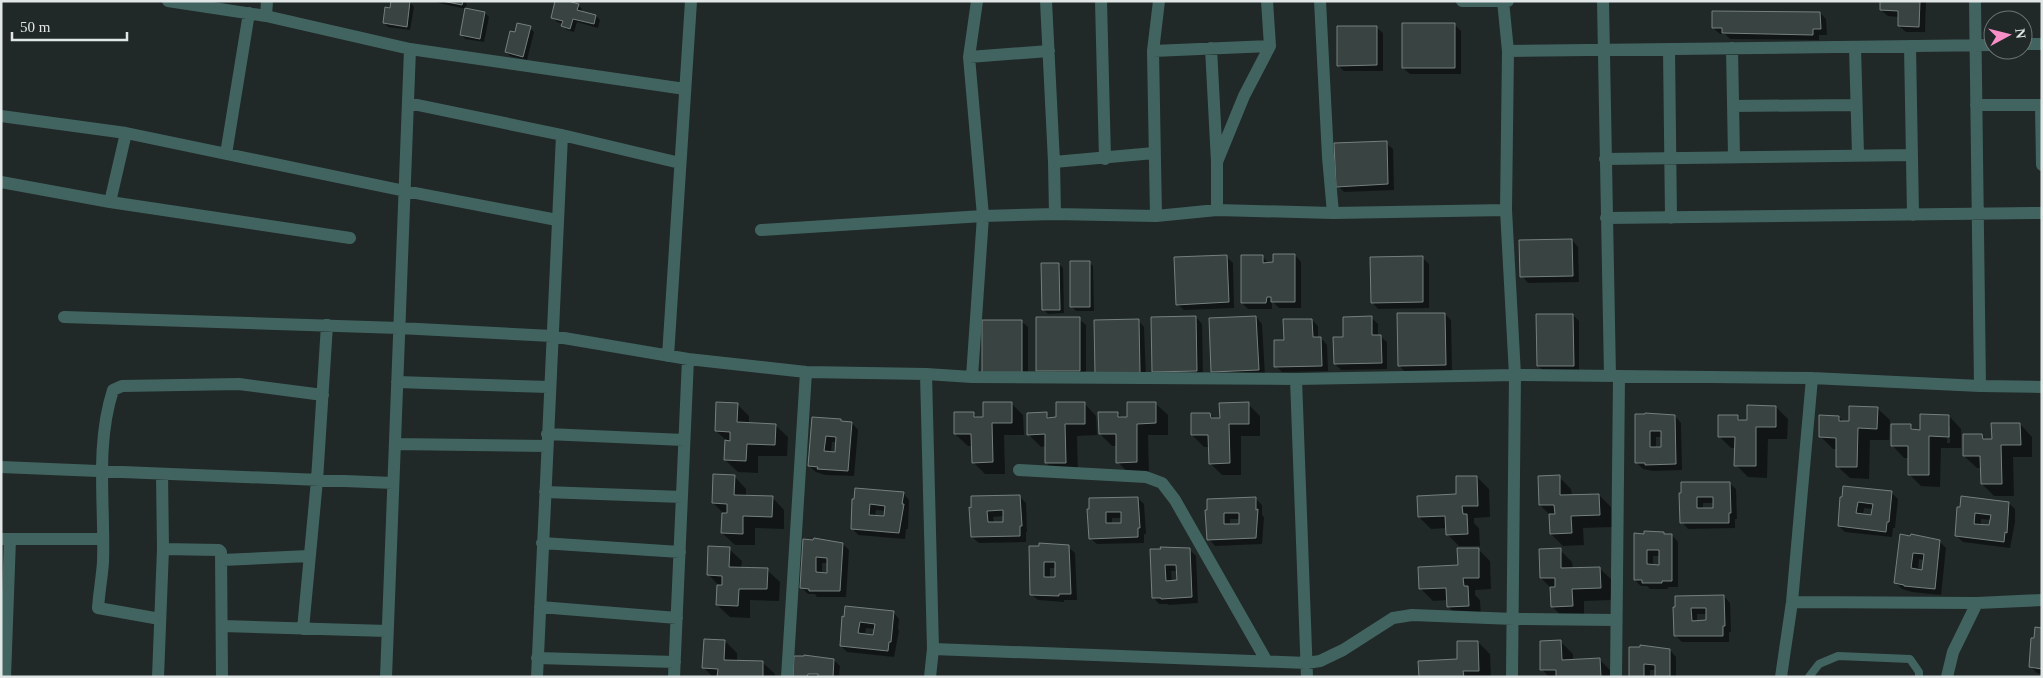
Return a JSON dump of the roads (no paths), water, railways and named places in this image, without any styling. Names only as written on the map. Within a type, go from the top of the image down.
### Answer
[{"type":"street","points":[[168,1],[266,16],[410,50],[685,89]]},
{"type":"street","points":[[266,16],[267,1]]},
{"type":"street","points":[[668,356],[691,1]]},
{"type":"street","points":[[972,377],[984,216],[969,57],[977,1]]},
{"type":"street","points":[[1046,1],[1055,214]]},
{"type":"street","points":[[1101,1],[1104,159]]},
{"type":"street","points":[[1156,216],[1153,51],[1159,1]]},
{"type":"street","points":[[1217,162],[1244,96],[1270,46],[1267,1]]},
{"type":"street","points":[[1320,1],[1333,213]]},
{"type":"street","points":[[1462,1],[1505,2],[1508,51],[1506,210],[1515,375],[1512,677]]},
{"type":"street","points":[[1603,1],[1606,218],[1615,376],[1616,677]]},
{"type":"street","points":[[1975,1],[1980,386]]},
{"type":"street","points":[[226,154],[249,13]]},
{"type":"street","points":[[1508,51],[1983,45]]},
{"type":"street","points":[[1153,51],[1270,46]]},
{"type":"street","points":[[1854,46],[1858,155]]},
{"type":"street","points":[[1910,46],[1913,215]]},
{"type":"street","points":[[1211,48],[1217,162],[1217,210]]},
{"type":"street","points":[[1732,48],[1734,157]]},
{"type":"street","points":[[1669,49],[1671,218]]},
{"type":"street","points":[[386,677],[410,50]]},
{"type":"street","points":[[969,57],[1049,51]]},
{"type":"street","points":[[408,103],[562,135],[680,163]]},
{"type":"street","points":[[1733,106],[1856,105]]},
{"type":"street","points":[[1976,105],[2042,105],[2042,165]]},
{"type":"street","points":[[1,116],[126,133],[405,191],[557,220]]},
{"type":"street","points":[[110,202],[126,133]]},
{"type":"street","points":[[537,677],[562,135]]},
{"type":"street","points":[[1054,162],[1104,159],[1154,152]]},
{"type":"street","points":[[1605,159],[1912,155]]},
{"type":"street","points":[[1,182],[110,202],[350,238]]},
{"type":"street","points":[[761,230],[984,216],[1055,214],[1156,216],[1217,210],[1333,213],[1506,210]]},
{"type":"street","points":[[1606,218],[2042,213]]},
{"type":"street","points":[[64,317],[327,325],[552,336],[688,359],[806,372],[926,374],[972,377],[1296,379],[1515,375],[1812,378],[2042,387]]},
{"type":"street","points":[[302,628],[317,480],[327,325]]},
{"type":"street","points":[[674,677],[688,359]]},
{"type":"street","points":[[788,677],[806,372]]},
{"type":"street","points":[[926,374],[933,649],[930,677]]},
{"type":"street","points":[[1782,677],[1792,602],[1812,378]]},
{"type":"street","points":[[1296,379],[1307,677]]},
{"type":"street","points":[[397,382],[549,387]]},
{"type":"street","points":[[160,619],[98,608],[103,562],[101,471],[107,410],[113,390],[122,386],[239,384],[323,395]]},
{"type":"street","points":[[395,444],[547,440],[684,440]]},
{"type":"street","points":[[1,467],[393,483]]},
{"type":"street","points":[[1019,470],[1146,476],[1162,483],[1175,500],[1266,660]]},
{"type":"street","points":[[158,677],[163,549],[162,474]]},
{"type":"street","points":[[545,492],[682,497]]},
{"type":"street","points":[[4,677],[6,539],[102,539]]},
{"type":"street","points":[[542,544],[680,552]]},
{"type":"street","points":[[163,549],[219,550],[222,555],[222,677]]},
{"type":"street","points":[[222,560],[309,556]]},
{"type":"street","points":[[1792,602],[1977,603],[2042,600]]},
{"type":"street","points":[[1947,677],[1953,652],[1977,603]]},
{"type":"street","points":[[540,607],[676,618]]},
{"type":"street","points":[[933,649],[1306,663],[1320,661],[1343,650],[1393,618],[1412,615],[1616,620]]},
{"type":"street","points":[[222,626],[387,631]]},
{"type":"street","points":[[538,658],[675,662]]},
{"type":"lane","points":[[1809,677],[1819,664],[1838,656],[1910,659],[1919,672],[1919,677]]}]
